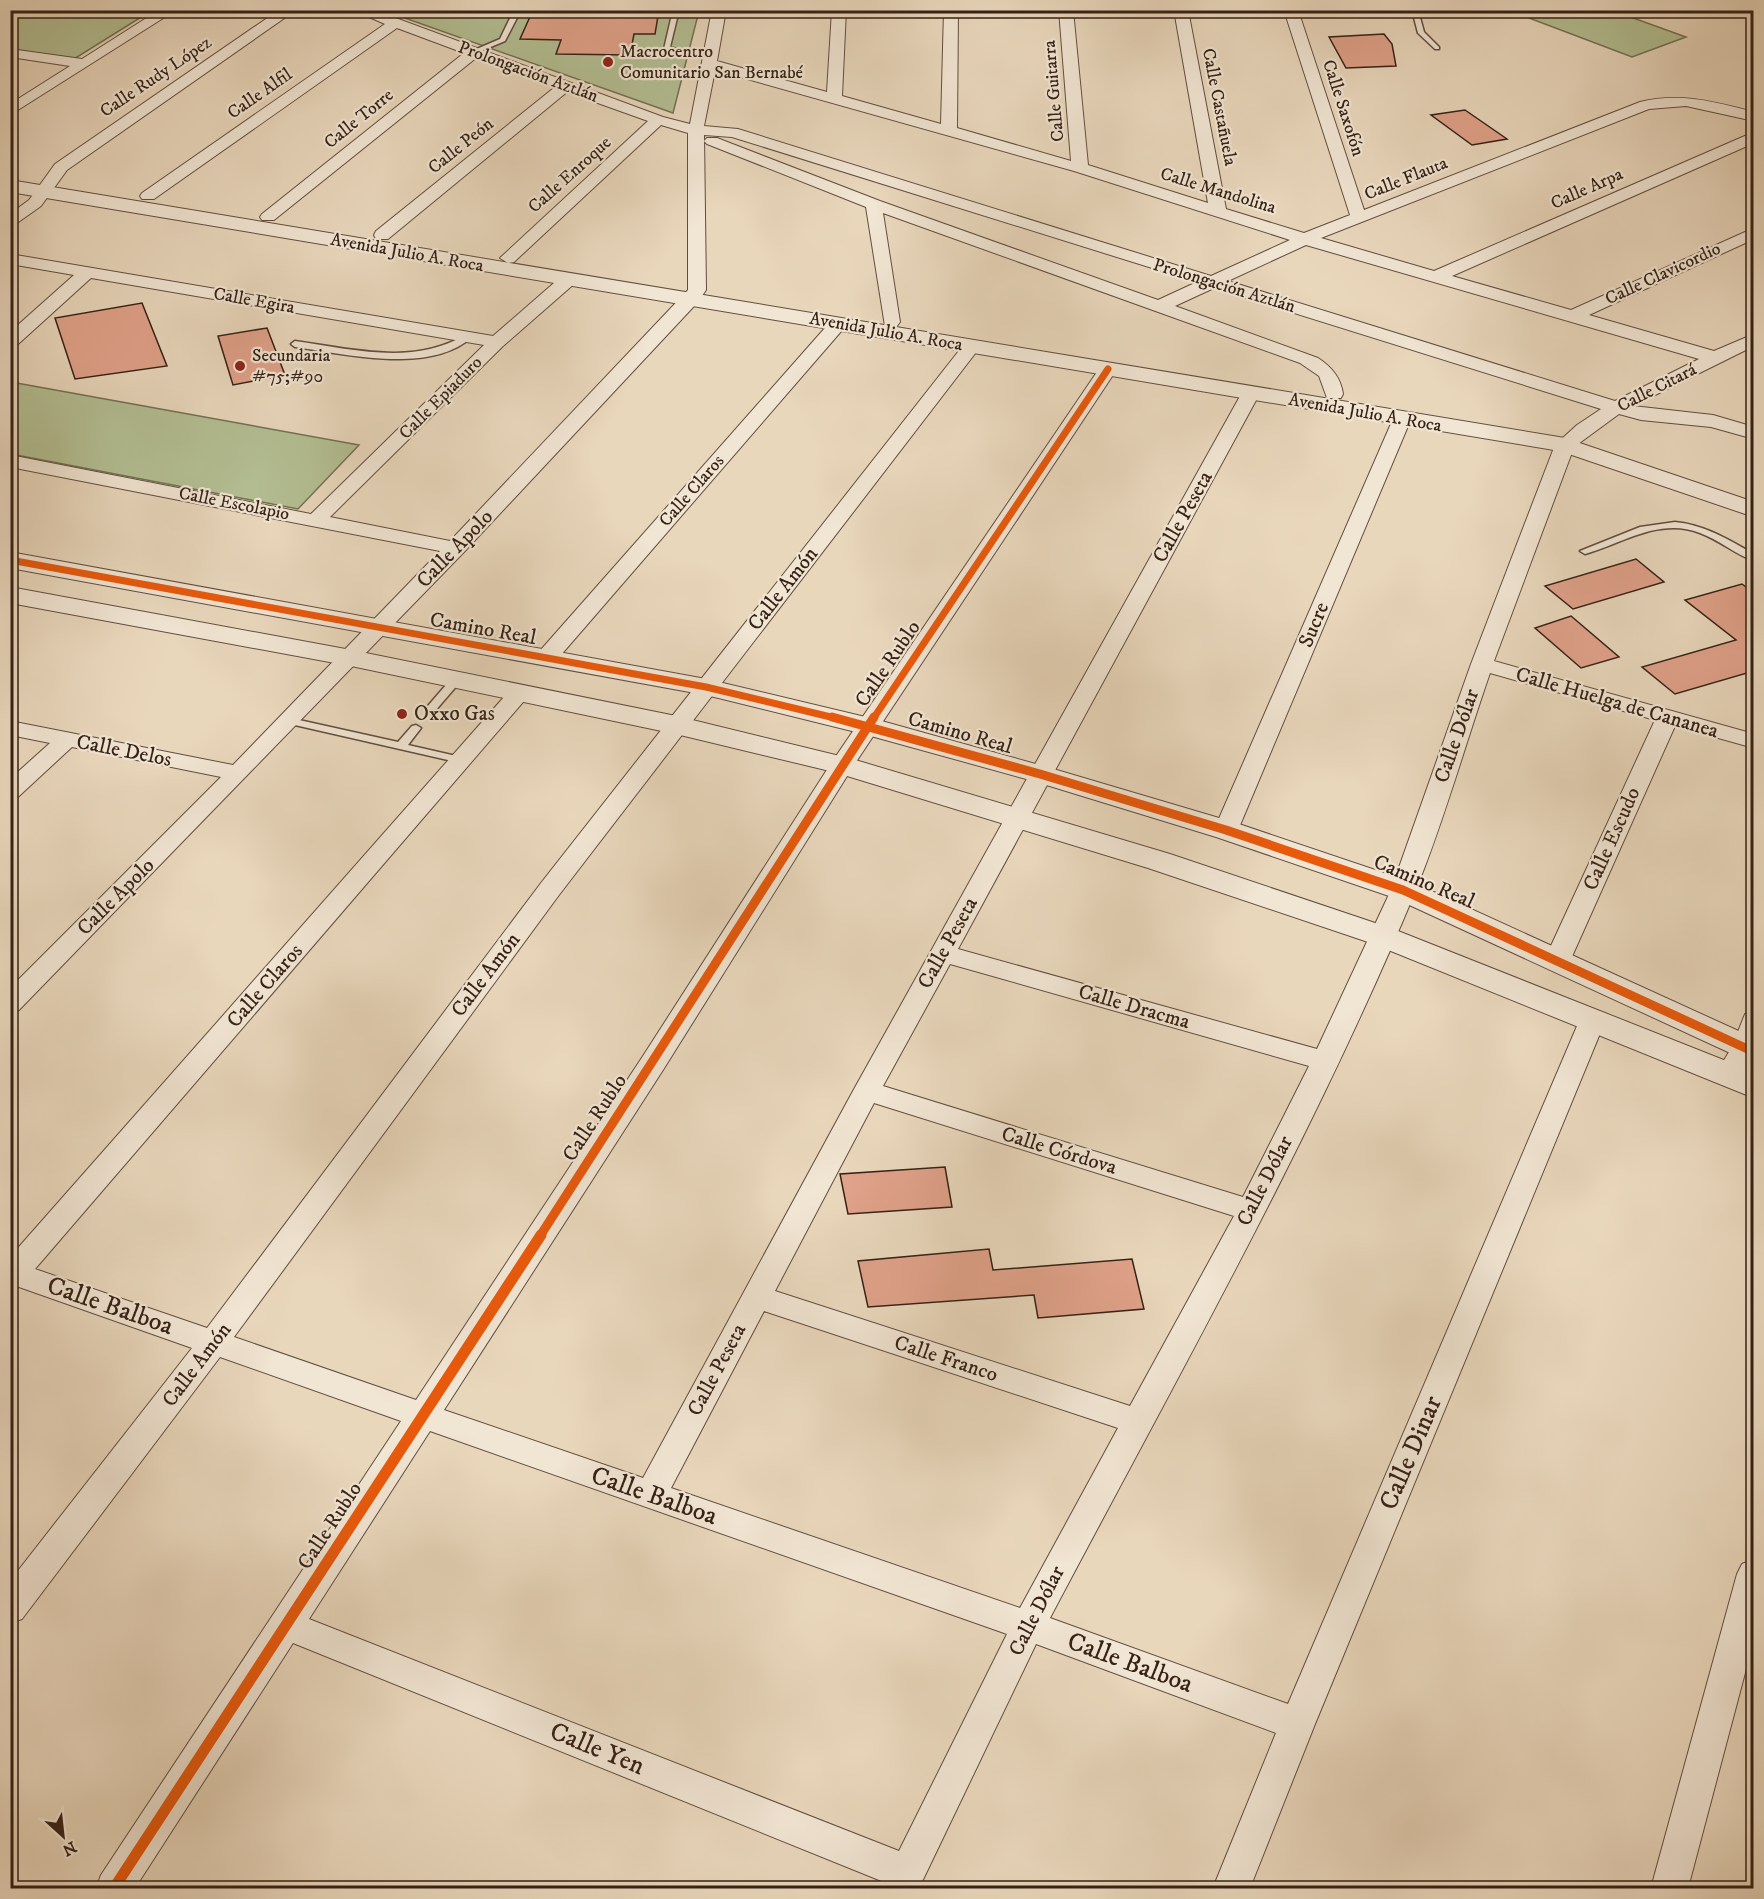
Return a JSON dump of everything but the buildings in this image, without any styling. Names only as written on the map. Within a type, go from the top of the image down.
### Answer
[{"type":"street","points":[[11,110],[170,10]]},
{"type":"street","name":"Calle Rudy López","points":[[10,223],[35,203],[45,186],[61,167],[289,10]]},
{"type":"street","name":"Prolongación Aztlán","points":[[360,10],[658,120],[696,130],[733,132],[1617,408],[1641,414],[1713,421],[1754,433]]},
{"type":"street","points":[[694,294],[696,130],[719,10]]},
{"type":"street","points":[[834,98],[839,10]]},
{"type":"street","points":[[949,132],[951,10]]},
{"type":"street","name":"Calle Guitarra","points":[[1066,10],[1080,168]]},
{"type":"street","name":"Calle Castañuela","points":[[1181,10],[1218,212]]},
{"type":"street","name":"Calle Saxofón","points":[[1291,10],[1359,219]]},
{"type":"street","name":"Calle Alfil","points":[[148,196],[395,23]]},
{"type":"street","name":"Calle Torre","points":[[268,217],[474,52]]},
{"type":"street","points":[[10,53],[85,64]]},
{"type":"street","name":"Calle Mandolina","points":[[709,58],[834,98],[1080,168],[1305,239],[1717,358]]},
{"type":"street","name":"Calle Peón","points":[[382,236],[565,86]]},
{"type":"street","name":"Calle Flauta","points":[[1160,306],[1305,239],[1636,109],[1671,99],[1754,117]]},
{"type":"street","name":"Calle Enroque","points":[[508,258],[658,120]]},
{"type":"street","name":"Prolongación Aztlán","points":[[696,130],[716,144],[874,204],[1306,359],[1328,374],[1332,381],[1334,394]]},
{"type":"street","name":"Calle Arpa","points":[[1437,276],[1754,137]]},
{"type":"street","name":"Avenida Julio A. Roca","points":[[10,175],[45,186],[568,280],[694,294],[891,322],[1334,394],[1570,440],[1754,491]]},
{"type":"street","name":"Avenida Julio A. Roca","points":[[10,186],[45,186],[148,196],[508,258],[838,324],[971,347],[1402,419],[1570,440],[1754,510]]},
{"type":"street","points":[[874,204],[891,322]]},
{"type":"street","name":"Calle Clavicordio","points":[[1573,316],[1754,232]]},
{"type":"street","name":"Calle Egira","points":[[10,259],[497,342]]},
{"type":"street","points":[[10,342],[87,272]]},
{"type":"street","name":"Calle Epiaduro","points":[[317,519],[497,342],[568,280]]},
{"type":"street","name":"Calle Apolo","points":[[10,1004],[290,722],[376,629],[457,548],[694,294]]},
{"type":"street","name":"Calle Claros","points":[[546,658],[838,324]]},
{"type":"street","name":"Calle Citará","points":[[1570,440],[1617,408],[1754,339]]},
{"type":"street","name":"Calle Amón","points":[[10,1608],[214,1342],[542,899],[971,347]]},
{"type":"street","name":"Calle Rublo","points":[[121,1886],[286,1626],[842,765],[1107,369]]},
{"type":"street","name":"Calle Peseta","points":[[651,1495],[867,1091],[1251,393]]},
{"type":"street","name":"Sucre","points":[[1226,830],[1402,419]]},
{"type":"street","name":"Calle Dólar","points":[[904,1881],[1028,1626],[1251,1210],[1325,1060],[1403,890],[1482,664],[1570,440]]},
{"type":"street","name":"Calle Escolapio","points":[[10,461],[457,548]]},
{"type":"street","name":"Camino Real","points":[[10,560],[376,629],[706,687],[868,726],[1040,774],[1226,830],[1403,890],[1557,961],[1751,1040]]},
{"type":"street","points":[[10,595],[351,658],[676,725],[842,765],[1159,861],[1382,936],[1593,1019],[1741,1081],[1751,1040]]},
{"type":"street","name":"Calle Huelga de Cananea","points":[[1482,664],[1754,741]]},
{"type":"street","name":"Calle Claros","points":[[12,1274],[519,694]]},
{"type":"street","name":"Calle Escudo","points":[[1557,961],[1668,717]]},
{"type":"street","name":"Calle Delos","points":[[10,728],[237,773]]},
{"type":"street","points":[[10,792],[67,740]]},
{"type":"street","name":"Calle Dracma","points":[[943,953],[1325,1060]]},
{"type":"street","name":"Calle Dinar","points":[[1232,1888],[1297,1724],[1593,1019]]},
{"type":"street","name":"Calle Córdova","points":[[867,1091],[1251,1210]]},
{"type":"street","name":"Calle Balboa","points":[[12,1274],[424,1414],[1028,1626],[1297,1724]]},
{"type":"street","name":"Calle Franco","points":[[757,1297],[1136,1421]]},
{"type":"street","points":[[1669,1888],[1754,1574]]},
{"type":"street","name":"Calle Yen","points":[[286,1626],[904,1881]]},
{"type":"lane","points":[[474,52],[503,39],[518,10]]},
{"type":"lane","points":[[676,10],[666,48],[709,58]]},
{"type":"lane","points":[[1415,10],[1421,33],[1437,48]]},
{"type":"lane","points":[[295,344],[404,356],[434,354],[456,347],[468,337]]},
{"type":"lane","points":[[1585,551],[1660,525],[1680,524],[1703,530],[1754,558]]},
{"type":"lane","points":[[430,709],[456,680]]},
{"type":"lane","points":[[290,722],[461,760]]},
{"type":"lane","points":[[401,747],[416,728]]},
{"type":"green space","points":[[1550,10],[1614,11],[1686,37],[1632,57],[1529,18]]},
{"type":"green space","points":[[11,11],[151,11],[74,59],[11,49]]},
{"type":"green space","name":"Macrocentro Comunitario San Bernabé","points":[[385,11],[699,11],[673,113]]},
{"type":"green space","points":[[11,382],[359,445],[298,509],[11,454]]},
{"type":"cycle path","points":[[114,1888],[653,1063],[842,765],[1108,369]]},
{"type":"cycle path","points":[[10,560],[706,687],[868,726],[1040,774],[1226,830],[1403,890],[1754,1052]]},
{"type":"place","name":"Macrocentro Comunitario San Bernabé","points":[[608,62]]},
{"type":"place","name":"Secundaria #75;#90","points":[[240,366]]},
{"type":"place","name":"Oxxo Gas","points":[[402,714]]}]
